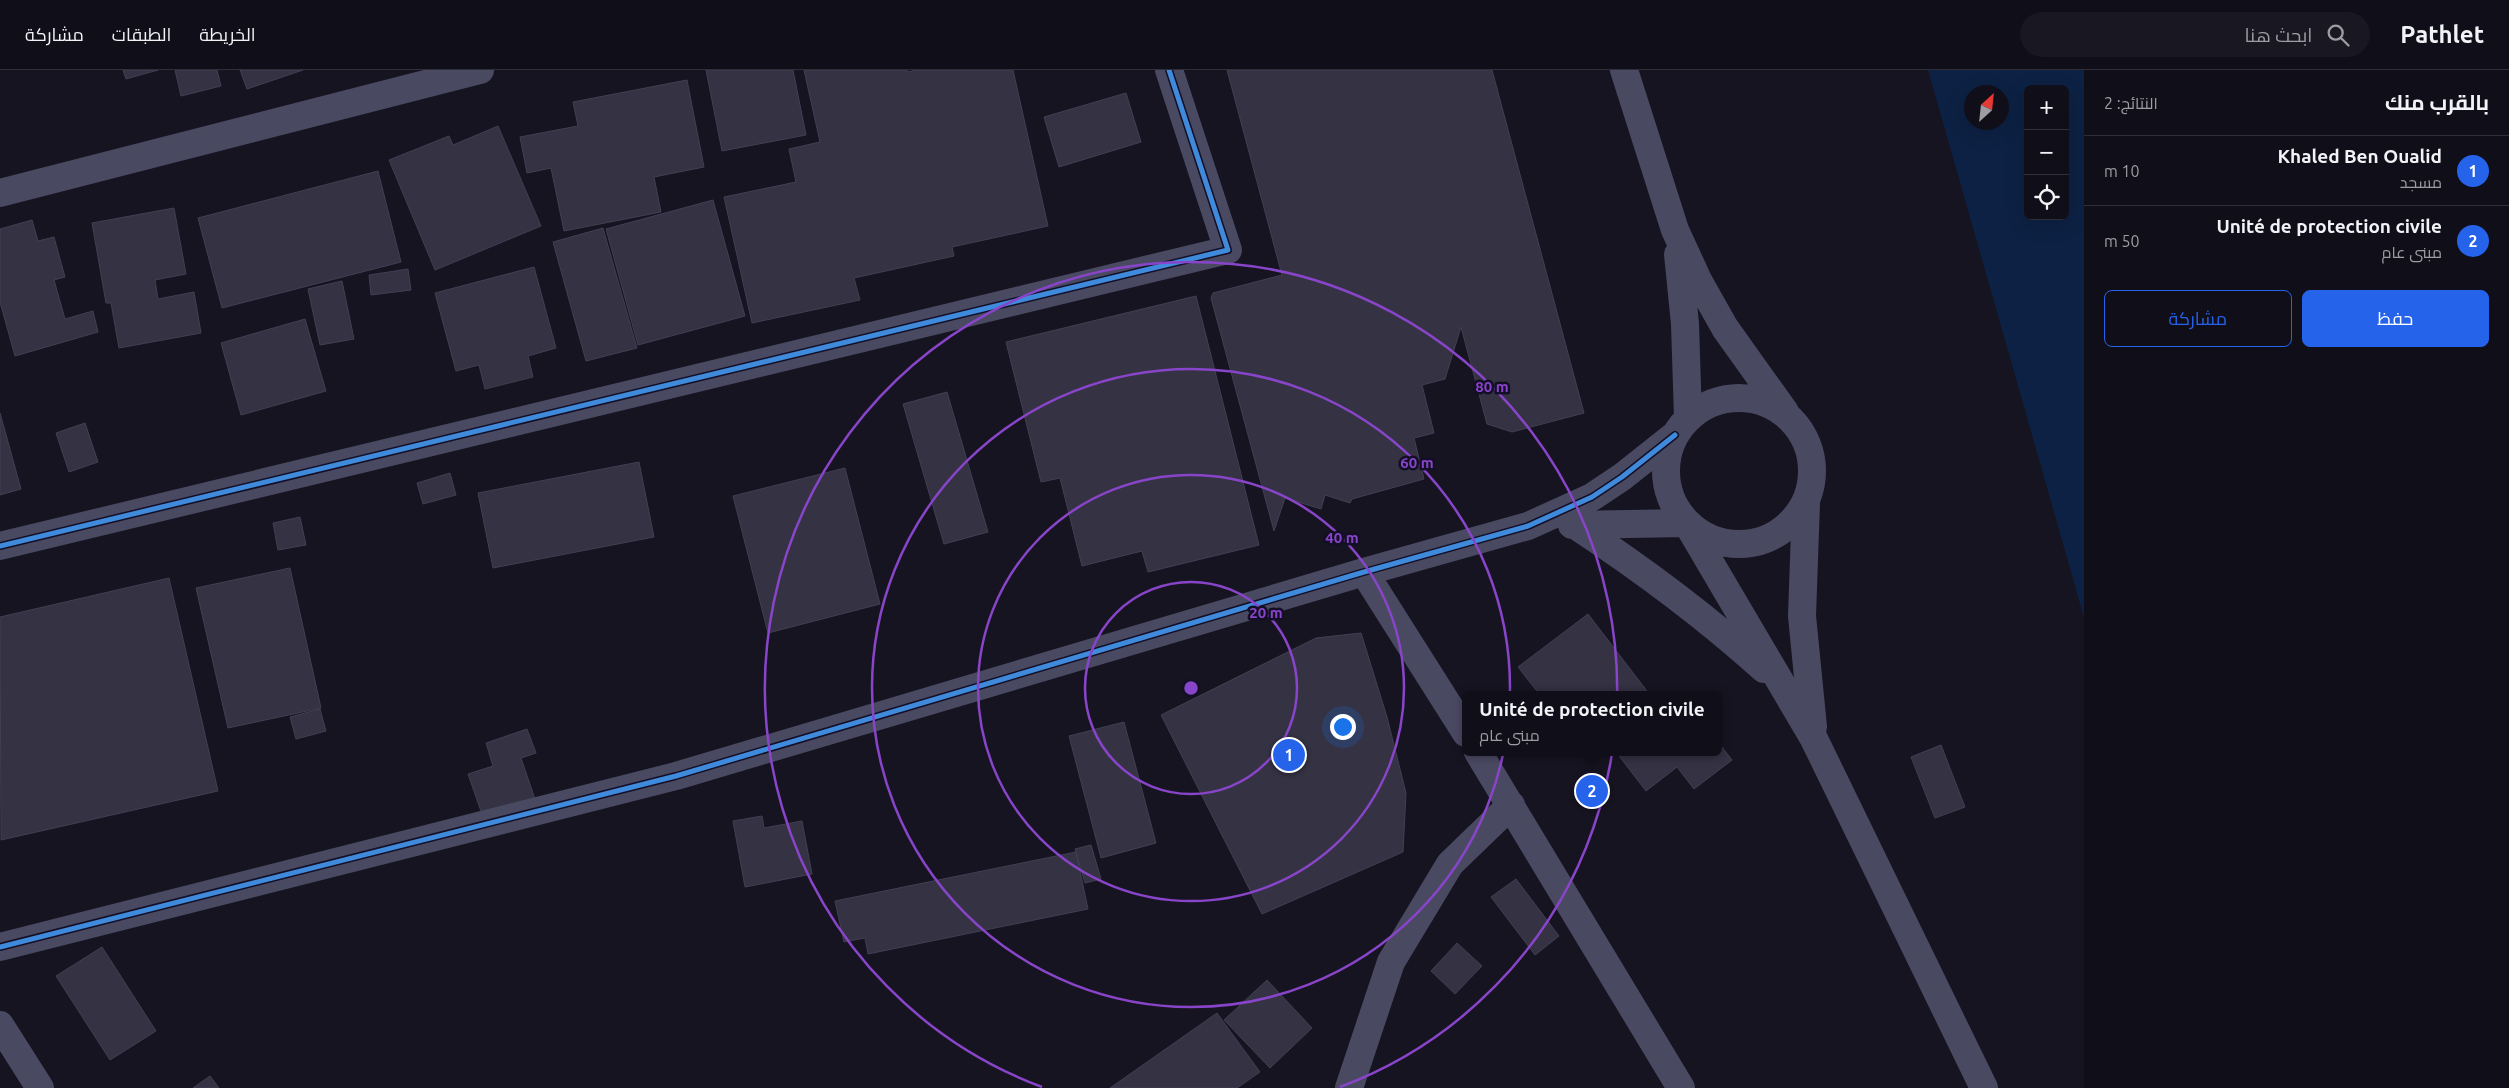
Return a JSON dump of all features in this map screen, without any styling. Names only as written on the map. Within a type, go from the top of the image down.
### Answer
[{"type":"street","points":[[0,193],[480,70]]},
{"type":"street","points":[[0,546],[1228,250],[1169,70]]},
{"type":"street","points":[[1624,70],[1674,230],[1698,280],[1725,328],[1803,436],[1812,457],[1812,481],[1806,503],[1802,616],[1814,739]]},
{"type":"street","points":[[1674,230],[1685,324],[1681,426],[1666,457],[1665,481],[1672,504],[1687,524],[1814,739],[1984,1088]]},
{"type":"street","points":[[0,947],[676,776],[1364,572],[1528,526],[1592,497],[1622,478],[1706,405],[1727,398],[1749,398],[1770,405],[1789,417]]},
{"type":"street","points":[[1528,526],[1687,524],[1707,538],[1729,544],[1752,544],[1775,536],[1787,527],[1793,522],[1806,503]]},
{"type":"street","points":[[1574,525],[1683,600],[1784,687]]},
{"type":"street","points":[[1364,572],[1462,727]]},
{"type":"street","points":[[1480,756],[1681,1088]]},
{"type":"street","points":[[1349,1088],[1391,962],[1450,864],[1511,805]]},
{"type":"street","points":[[0,1026],[40,1088]]},
{"type":"water","points":[[1928,70],[2084,70],[2084,618]]},
{"type":"building","points":[[123,70],[158,70],[126,79]]},
{"type":"building","points":[[175,70],[217,70],[221,86],[181,96]]},
{"type":"building","points":[[240,70],[303,70],[247,89]]},
{"type":"building","points":[[706,70],[793,70],[806,135],[722,151]]},
{"type":"building","points":[[804,70],[907,70],[907,72],[917,70],[1013,70],[1048,226],[952,247],[954,256],[854,278],[860,300],[752,323],[724,197],[796,182],[789,149],[820,142]]},
{"type":"building","points":[[1227,70],[1492,70],[1584,413],[1512,432],[1487,424],[1461,327],[1445,379],[1422,385],[1434,433],[1414,438],[1424,479],[1352,499],[1350,503],[1325,495],[1321,509],[1285,498],[1274,531],[1211,298],[1213,293],[1282,275]]},
{"type":"building","points":[[687,80],[704,167],[654,177],[661,212],[564,231],[551,168],[527,173],[520,137],[578,126],[573,102]]},
{"type":"building","points":[[1126,93],[1141,142],[1059,167],[1044,117]]},
{"type":"building","points":[[498,126],[541,226],[435,270],[389,160],[449,136],[453,145]]},
{"type":"building","points":[[378,171],[401,262],[222,308],[198,218]]},
{"type":"building","points":[[713,200],[745,316],[638,345],[606,229]]},
{"type":"building","points":[[174,208],[186,274],[155,280],[158,299],[194,292],[201,333],[119,348],[111,303],[106,303],[92,223]]},
{"type":"building","points":[[32,220],[38,241],[54,237],[65,277],[54,280],[65,319],[93,311],[98,332],[15,356],[0,302],[0,229]]},
{"type":"building","points":[[603,228],[637,348],[586,361],[553,242]]},
{"type":"building","points":[[534,267],[556,348],[528,356],[533,377],[485,389],[479,365],[456,371],[435,293]]},
{"type":"building","points":[[408,269],[411,290],[371,295],[369,275]]},
{"type":"building","points":[[342,281],[354,339],[320,345],[308,289]]},
{"type":"building","points":[[1196,296],[1259,545],[1148,572],[1142,551],[1082,566],[1060,478],[1041,482],[1006,342]]},
{"type":"building","points":[[305,319],[326,391],[241,415],[221,343]]},
{"type":"building","points":[[947,392],[988,532],[944,544],[903,404]]},
{"type":"building","points":[[0,413],[21,489],[0,495]]},
{"type":"building","points":[[85,423],[98,462],[69,472],[56,433]]},
{"type":"building","points":[[639,462],[654,537],[493,568],[478,493]]},
{"type":"building","points":[[845,468],[880,604],[768,633],[733,496]]},
{"type":"building","points":[[450,473],[456,495],[423,504],[417,483]]},
{"type":"building","points":[[300,517],[306,545],[278,550],[273,523]]},
{"type":"building","points":[[290,568],[321,708],[228,728],[196,588]]},
{"type":"building","points":[[169,578],[218,791],[1,840],[0,617]]},
{"type":"building","points":[[1588,614],[1647,691],[1537,691],[1518,667]]},
{"type":"building","points":[[1361,633],[1387,717],[1406,793],[1403,852],[1262,914],[1161,715],[1316,638]]},
{"type":"building","points":[[320,709],[326,731],[296,739],[290,717]]},
{"type":"building","points":[[1124,722],[1156,843],[1101,858],[1069,736]]},
{"type":"building","points":[[527,729],[536,753],[521,758],[535,799],[483,817],[468,774],[493,766],[486,743]]},
{"type":"building","points":[[1941,745],[1965,807],[1935,818],[1911,757]]},
{"type":"building","points":[[1722,747],[1732,760],[1694,789],[1677,767],[1646,791],[1619,756],[1722,756]]},
{"type":"building","points":[[762,816],[764,828],[802,821],[812,874],[745,887],[733,821]]},
{"type":"building","points":[[1091,845],[1101,879],[1085,883],[1075,849]]},
{"type":"building","points":[[1076,852],[1088,909],[868,954],[865,938],[844,942],[835,901]]},
{"type":"building","points":[[1516,879],[1559,936],[1535,955],[1491,897]]},
{"type":"building","points":[[1457,943],[1482,966],[1455,994],[1431,971]]},
{"type":"building","points":[[102,947],[156,1031],[110,1060],[56,976]]},
{"type":"building","points":[[1267,980],[1312,1028],[1270,1068],[1224,1020]]},
{"type":"building","points":[[1217,1013],[1260,1072],[1237,1088],[1110,1088]]},
{"type":"building","points":[[210,1076],[219,1088],[193,1088]]},
{"type":"cycle path","points":[[0,546],[1228,250],[1169,70]]},
{"type":"cycle path","points":[[0,947],[676,776],[1364,572],[1528,526],[1592,497],[1622,477],[1675,435]]},
{"type":"place","name":"Khaled Ben Oualid","points":[[1289,755]]},
{"type":"place","name":"Unité de protection civile","points":[[1592,791]]}]
